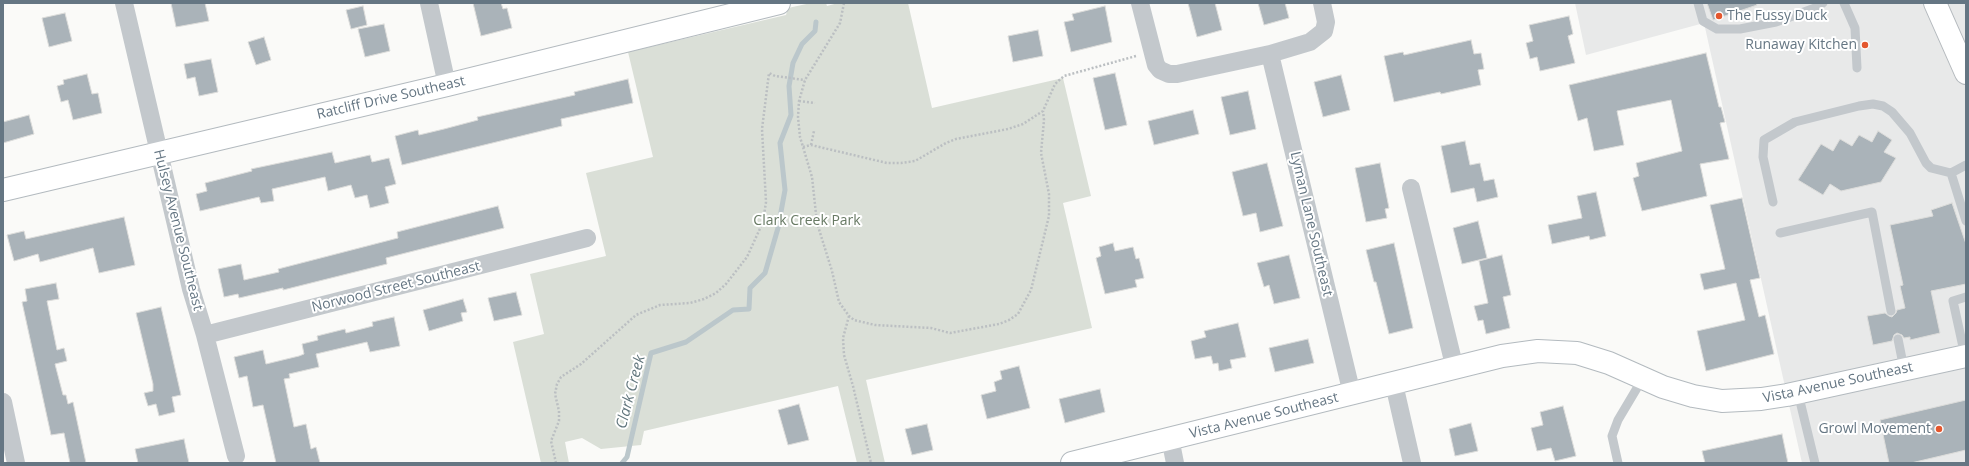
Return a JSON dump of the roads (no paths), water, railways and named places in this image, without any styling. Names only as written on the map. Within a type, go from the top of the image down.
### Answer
[{"type":"main road","name":"Ratcliff Drive Southeast","points":[[3,190],[447,85],[779,3]]},
{"type":"main road","points":[[1935,3],[1966,73]]},
{"type":"main road","name":"Vista Avenue Southeast","points":[[1072,463],[1455,369],[1502,356],[1538,351],[1577,354],[1609,363],[1663,387],[1693,396],[1722,401],[1761,399],[1798,393],[1966,356]]},
{"type":"street","name":"Hulsey Avenue Southeast","points":[[124,3],[191,289],[205,335],[236,456]]},
{"type":"street","points":[[428,3],[447,85]]},
{"type":"street","points":[[1140,3],[1156,65],[1160,70],[1168,74],[1177,74],[1270,54],[1310,42],[1324,31],[1326,22],[1322,3]]},
{"type":"street","name":"Lyman Lane Southeast","points":[[1270,54],[1352,394]]},
{"type":"street","points":[[1411,188],[1455,369]]},
{"type":"street","name":"Norwood Street Southeast","points":[[205,335],[587,238]]},
{"type":"street","points":[[1394,384],[1412,463]]},
{"type":"street","points":[[3,402],[16,463]]},
{"type":"street","points":[[1170,438],[1176,463]]},
{"type":"lane","points":[[1698,3],[1703,21],[1717,29],[1740,29],[1776,22],[1815,8],[1823,3]]},
{"type":"lane","points":[[1844,3],[1855,28],[1857,68]]},
{"type":"lane","points":[[1773,202],[1763,157],[1764,140],[1795,122],[1860,106],[1873,104],[1883,106],[1892,112],[1910,133],[1926,163],[1938,171],[1951,173],[1966,165]]},
{"type":"lane","points":[[1951,173],[1966,221]]},
{"type":"lane","points":[[1780,233],[1872,212],[1891,311]]},
{"type":"lane","points":[[1966,297],[1953,301],[1966,356]]},
{"type":"lane","points":[[1898,339],[1904,369]]},
{"type":"lane","points":[[1618,463],[1612,436],[1618,420],[1644,378]]},
{"type":"lane","points":[[1798,393],[1814,463]]},
{"type":"waterway","name":"Clark Creek","points":[[622,463],[627,457],[651,353],[686,342],[733,310],[749,309],[750,288],[765,273],[778,228],[785,190],[780,143],[791,115],[789,86],[793,63],[802,44],[815,31],[816,22]]},
{"type":"place","name":"The Fussy Duck","points":[[1719,16]]},
{"type":"place","name":"Runaway Kitchen","points":[[1865,45]]},
{"type":"place","name":"Growl Movement","points":[[1939,429]]},
{"type":"park label","name":"Clark Creek Park","points":[[807,221]]}]
